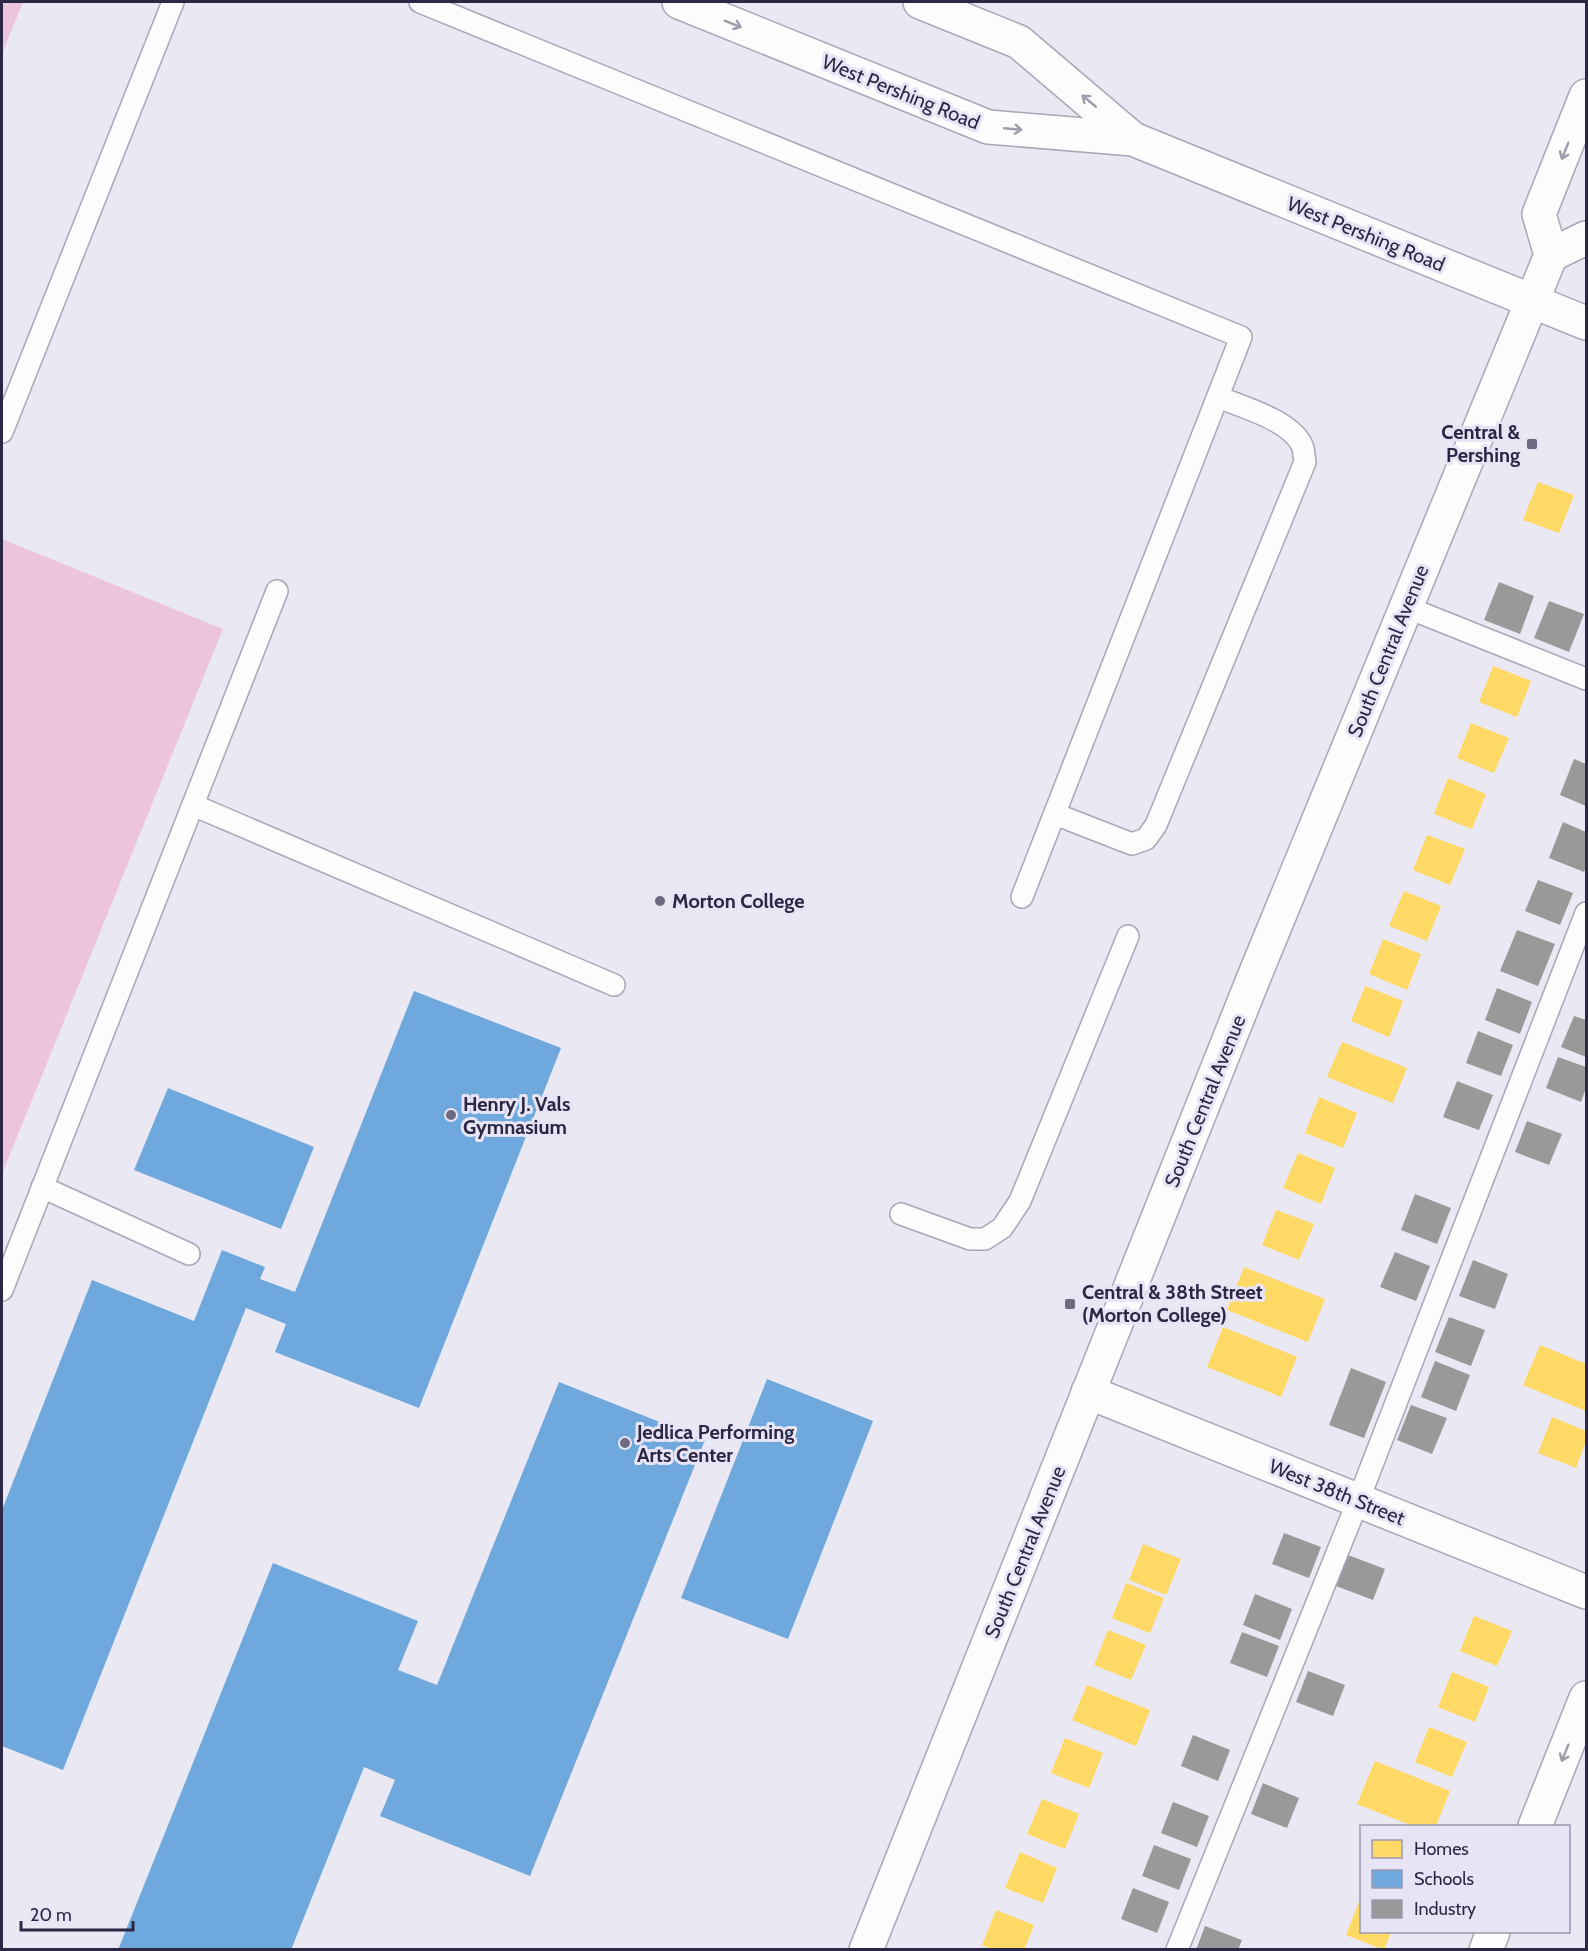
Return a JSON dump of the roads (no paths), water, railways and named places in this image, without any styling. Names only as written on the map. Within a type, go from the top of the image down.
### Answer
[{"type":"main road","name":"West Pershing Road","points":[[679,2],[988,127],[1133,139],[1587,324]]},
{"type":"main road","name":"West Pershing Road","points":[[920,2],[1019,42],[1133,139]]},
{"type":"main road","points":[[1587,96],[1539,214],[1551,255],[1587,238]]},
{"type":"main road","name":"South Central Avenue","points":[[866,1950],[1252,982],[1551,255]]},
{"type":"main road","name":"West 38th Street","points":[[1088,1392],[1587,1592]]},
{"type":"main road","points":[[1536,1825],[1587,1698]]},
{"type":"main road","points":[[1486,1950],[1494,1933]]},
{"type":"lane","points":[[2,432],[173,2]]},
{"type":"lane","points":[[420,2],[1241,337],[1023,897]]},
{"type":"lane","points":[[1055,814],[1132,844],[1146,839],[1156,825],[1305,462],[1303,447],[1296,436],[1284,425],[1218,397]]},
{"type":"lane","points":[[2,1290],[278,591]]},
{"type":"lane","points":[[1406,607],[1587,680]]},
{"type":"lane","points":[[194,805],[614,985]]},
{"type":"lane","points":[[1177,1950],[1358,1501],[1587,914]]},
{"type":"lane","points":[[901,1214],[970,1239],[985,1239],[1002,1228],[1020,1201],[1128,936]]},
{"type":"lane","points":[[42,1187],[189,1254]]},
{"type":"place","name":"Central & Pershing","points":[[1532,444]]},
{"type":"place","name":"Morton College","points":[[660,901]]},
{"type":"place","name":"Henry J. Vals Gymnasium","points":[[451,1115]]},
{"type":"place","name":"Central & 38th Street (Morton College)","points":[[1070,1304]]},
{"type":"place","name":"Jedlica Performing Arts Center","points":[[625,1443]]}]
